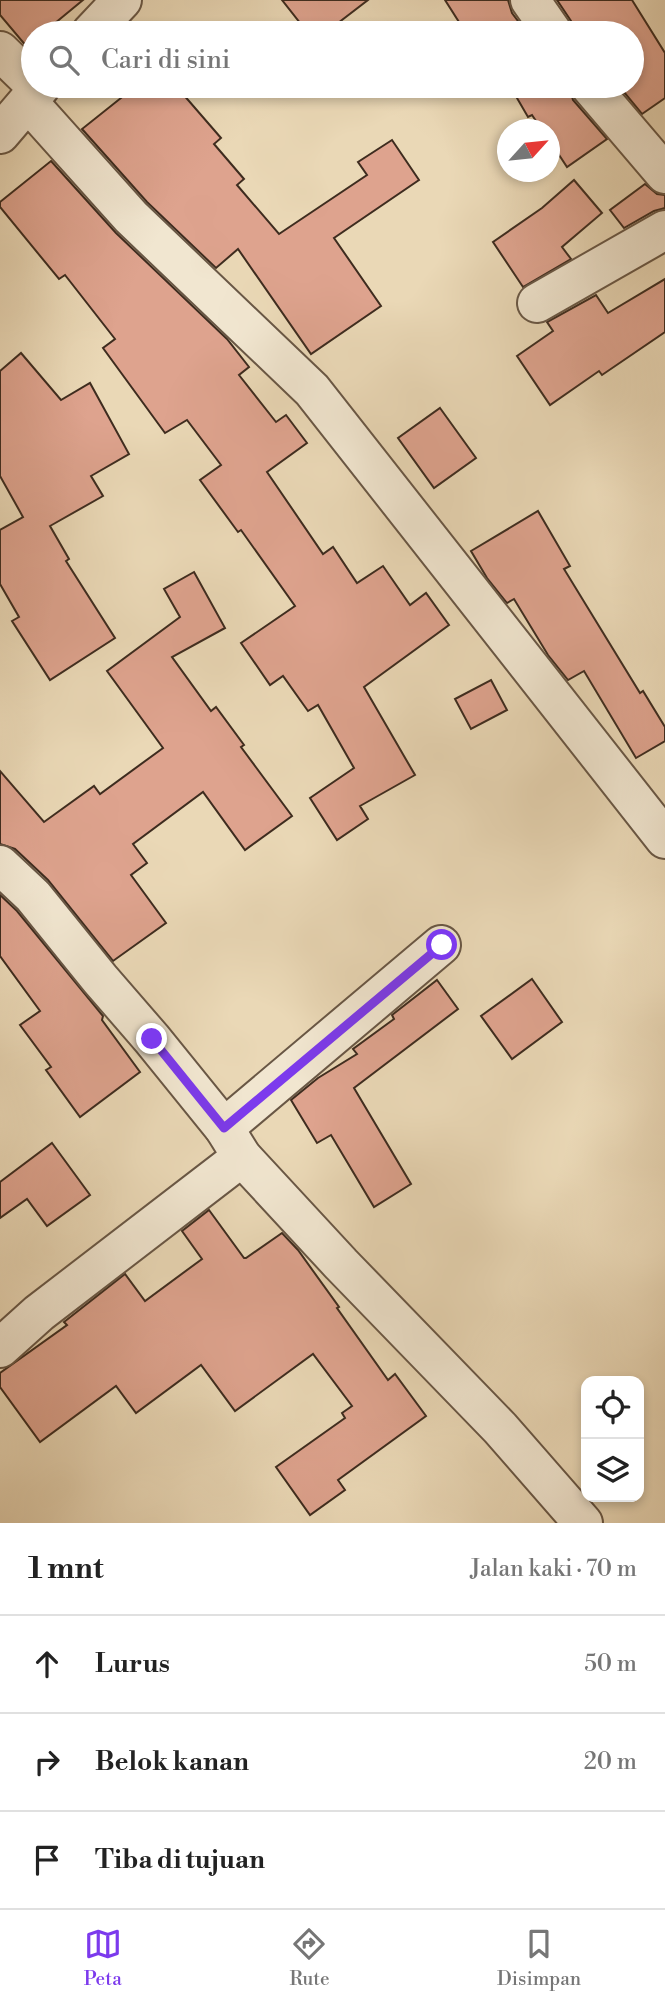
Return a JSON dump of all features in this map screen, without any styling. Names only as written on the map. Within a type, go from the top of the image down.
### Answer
[{"type":"street","points":[[102,21],[122,0]]},
{"type":"street","points":[[530,0],[545,21]]},
{"type":"street","points":[[0,51],[21,73]]},
{"type":"street","points":[[0,134],[29,98]]},
{"type":"street","points":[[43,98],[131,217],[312,390],[665,839]]},
{"type":"street","points":[[601,98],[665,174]]},
{"type":"street","points":[[537,303],[665,230]]},
{"type":"street","points":[[0,865],[33,896],[233,1143],[341,1264],[500,1428],[583,1523]]},
{"type":"street","points":[[0,1348],[233,1143],[442,945]]},
{"type":"building","points":[[0,0],[83,0],[58,21],[21,21],[21,40],[0,15]]},
{"type":"building","points":[[282,0],[368,0],[341,21],[299,21]]},
{"type":"building","points":[[445,0],[508,0],[518,21],[458,21]]},
{"type":"building","points":[[557,0],[632,0],[665,53],[665,98],[642,114],[629,98],[644,98],[644,21],[571,21]]},
{"type":"building","points":[[121,98],[186,98],[221,138],[214,144],[244,179],[237,185],[279,234],[367,175],[358,162],[392,140],[419,180],[334,238],[381,306],[311,354],[238,249],[216,268],[147,202],[82,129]]},
{"type":"building","points":[[517,98],[572,98],[607,139],[567,167],[560,156],[560,119],[535,119],[532,115],[528,117]]},
{"type":"building","points":[[51,161],[116,233],[227,339],[249,367],[239,375],[276,422],[286,415],[307,443],[267,472],[323,554],[333,547],[357,583],[383,566],[410,605],[426,593],[449,625],[364,687],[415,775],[360,806],[368,819],[337,840],[310,798],[354,768],[318,705],[308,711],[283,676],[270,685],[241,643],[295,606],[241,530],[238,532],[200,480],[221,465],[187,420],[165,433],[103,348],[115,339],[65,275],[59,279],[0,207],[0,202]]},
{"type":"building","points":[[574,180],[602,213],[562,247],[571,259],[523,287],[493,242],[542,208]]},
{"type":"building","points":[[645,184],[657,194],[665,195],[665,208],[654,211],[624,228],[610,210]]},
{"type":"building","points":[[665,279],[665,332],[602,375],[599,371],[550,405],[517,356],[553,331],[547,322],[596,295],[608,313]]},
{"type":"building","points":[[21,353],[61,400],[90,383],[129,454],[91,476],[103,496],[50,526],[69,559],[66,561],[115,638],[50,680],[12,621],[19,617],[0,584],[0,530],[23,517],[0,476],[0,371]]},
{"type":"building","points":[[440,408],[476,458],[434,488],[398,438]]},
{"type":"building","points":[[538,511],[570,566],[564,569],[640,693],[643,691],[665,727],[665,741],[636,758],[584,671],[568,680],[548,655],[514,599],[507,603],[487,578],[471,551]]},
{"type":"building","points":[[194,572],[225,628],[172,657],[211,711],[216,707],[244,745],[241,747],[292,816],[245,850],[203,792],[133,844],[147,863],[131,875],[166,923],[113,961],[48,880],[15,849],[0,844],[0,771],[44,822],[94,786],[100,794],[163,748],[107,671],[180,617],[164,589]]},
{"type":"building","points":[[491,680],[507,710],[471,729],[455,699]]},
{"type":"building","points":[[0,895],[17,911],[103,1016],[102,1020],[140,1072],[80,1117],[46,1070],[51,1067],[20,1025],[40,1011],[0,956]]},
{"type":"building","points":[[532,979],[562,1022],[512,1059],[481,1016]]},
{"type":"building","points":[[437,980],[458,1009],[354,1088],[411,1184],[374,1207],[331,1135],[317,1143],[291,1100],[318,1078],[357,1054],[353,1049],[394,1019],[392,1015]]},
{"type":"building","points":[[52,1143],[90,1195],[47,1226],[27,1199],[0,1218],[0,1182]]},
{"type":"building","points":[[209,1210],[244,1258],[282,1233],[298,1250],[388,1380],[395,1374],[426,1416],[338,1480],[345,1490],[310,1515],[276,1467],[345,1418],[342,1413],[352,1406],[313,1354],[235,1411],[201,1365],[136,1413],[116,1386],[40,1442],[0,1387],[0,1373],[67,1325],[64,1322],[125,1274],[145,1301],[202,1259],[182,1231]]},
{"type":"route","points":[[152,1039],[224,1128],[442,945]]}]
